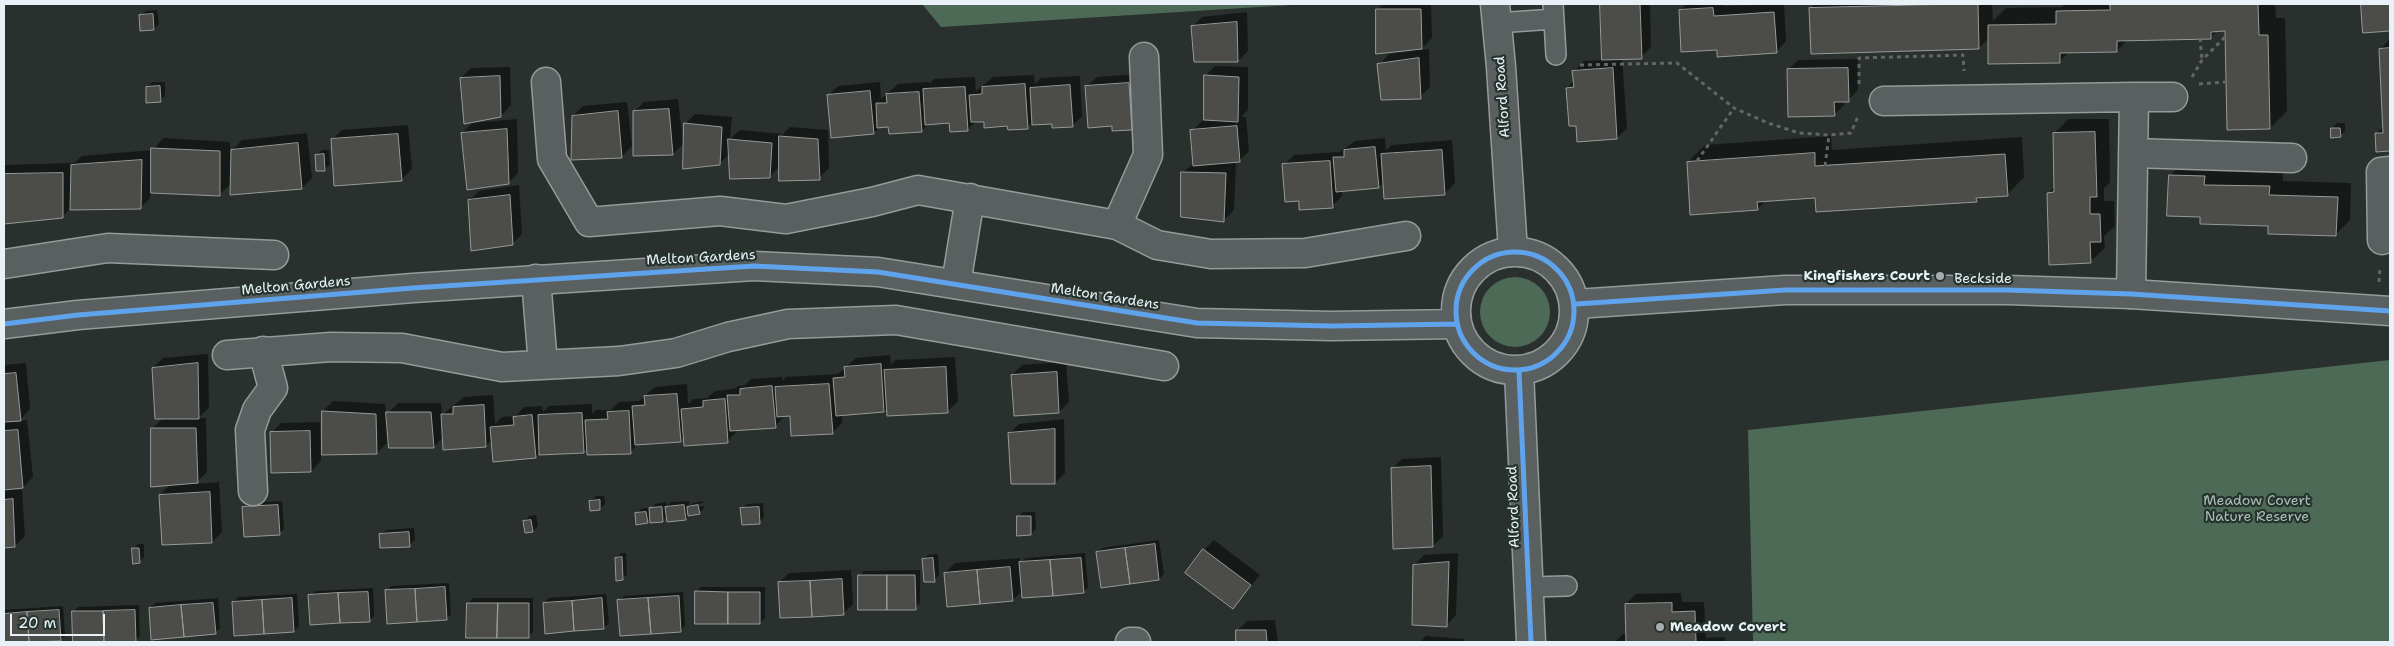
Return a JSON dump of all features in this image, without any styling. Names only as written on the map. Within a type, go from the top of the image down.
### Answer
[{"type":"street","name":"Alford Road","points":[[1496,13],[1513,251]]},
{"type":"street","points":[[1117,225],[1148,155],[1144,57]]},
{"type":"street","points":[[546,82],[552,159],[589,222],[720,211],[786,219],[872,202],[918,190],[1117,225],[1157,245],[1211,254],[1305,253],[1406,236]]},
{"type":"street","points":[[1872,101],[2134,97],[2180,91]]},
{"type":"street","points":[[2131,294],[2134,97]]},
{"type":"street","points":[[2133,153],[2292,158]]},
{"type":"street","points":[[2382,240],[2381,172],[2390,171]]},
{"type":"street","points":[[956,284],[970,198]]},
{"type":"street","points":[[4,264],[108,248],[274,255]]},
{"type":"street","points":[[1513,251],[1542,257],[1558,270],[1565,276],[1576,304],[1573,328],[1562,350],[1543,365],[1519,371],[1498,369],[1479,359],[1465,344],[1457,324],[1456,298],[1468,274],[1488,258],[1513,251]]},
{"type":"street","name":"Melton Gardens","points":[[4,324],[78,315],[536,279],[754,266],[878,272],[1197,323],[1332,326],[1457,324]]},
{"type":"street","points":[[536,279],[543,365]]},
{"type":"street","name":"Beckside","points":[[1576,304],[1785,290],[2007,290],[2131,294],[2386,311]]},
{"type":"street","points":[[227,355],[331,347],[402,348],[502,367],[543,365],[618,361],[676,353],[728,337],[788,324],[896,320],[1164,366]]},
{"type":"street","points":[[253,491],[250,430],[257,410],[273,388],[264,351]]},
{"type":"street","name":"Alford Road","points":[[1519,371],[1531,642]]},
{"type":"street","points":[[1130,642],[1136,642]]},
{"type":"lane","points":[[1496,13],[1554,11],[1556,55]]},
{"type":"lane","points":[[1529,587],[1566,586]]},
{"type":"path","points":[[2180,91],[2202,60],[2225,37]]},
{"type":"path","points":[[2200,38],[2202,60]]},
{"type":"path","points":[[1573,66],[1676,63],[1734,108],[1768,124],[1799,133],[1829,135],[1850,133],[1859,113],[1872,101],[1859,58],[1963,55],[1963,70],[1978,82],[1981,99]]},
{"type":"path","points":[[2180,91],[2226,82]]},
{"type":"path","points":[[1697,161],[1734,108]]},
{"type":"path","points":[[1825,166],[1829,135]]},
{"type":"path","points":[[2382,240],[2378,288],[2386,311]]},
{"type":"green space","points":[[922,4],[1307,4],[941,27]]},
{"type":"green space","points":[[1522,277],[1535,283],[1544,292],[1548,298],[1550,312],[1548,326],[1540,337],[1529,345],[1508,347],[1501,345],[1490,337],[1482,326],[1480,305],[1482,298],[1490,287],[1501,279]]},
{"type":"green space","name":"Meadow Covert Nature Reserve","points":[[2390,360],[2390,642],[1753,642],[1748,430]]},
{"type":"building","points":[[1600,4],[1640,4],[1642,59],[1602,60]]},
{"type":"building","points":[[1978,4],[1979,49],[1811,54],[1809,8]]},
{"type":"building","points":[[2110,4],[2258,4],[2259,35],[2268,35],[2270,129],[2227,130],[2225,31],[2211,32],[2211,39],[2117,41],[2117,52],[2060,53],[2060,63],[1988,64],[1988,25],[2056,24],[2056,11],[2110,10]]},
{"type":"building","points":[[2361,4],[2390,4],[2390,31],[2363,33]]},
{"type":"building","points":[[1713,8],[1714,16],[1774,12],[1777,53],[1717,57],[1717,50],[1681,52],[1679,10]]},
{"type":"building","points":[[1376,9],[1421,9],[1422,49],[1376,54]]},
{"type":"building","points":[[153,14],[154,30],[140,31],[139,15]]},
{"type":"building","points":[[1237,22],[1238,62],[1194,62],[1191,26]]},
{"type":"building","points":[[2390,48],[2390,151],[2376,152],[2375,133],[2383,133],[2379,49]]},
{"type":"building","points":[[1419,58],[1421,99],[1381,100],[1377,64]]},
{"type":"building","points":[[1613,68],[1617,139],[1577,142],[1576,126],[1569,126],[1566,88],[1574,87],[1572,71]]},
{"type":"building","points":[[1848,68],[1849,102],[1834,102],[1835,116],[1788,117],[1787,69]]},
{"type":"building","points":[[1204,75],[1239,77],[1238,122],[1204,120]]},
{"type":"building","points":[[500,76],[501,117],[464,124],[460,78]]},
{"type":"building","points":[[1129,83],[1132,130],[1112,131],[1112,126],[1088,128],[1085,86]]},
{"type":"building","points":[[1025,84],[1028,129],[1008,130],[1007,126],[984,128],[984,122],[971,122],[969,95],[982,94],[982,87]]},
{"type":"building","points":[[1070,85],[1073,127],[1052,128],[1052,124],[1032,125],[1030,88]]},
{"type":"building","points":[[160,86],[161,102],[146,103],[146,87]]},
{"type":"building","points":[[965,87],[968,131],[950,132],[949,123],[925,125],[923,89]]},
{"type":"building","points":[[870,91],[874,134],[831,138],[827,95]]},
{"type":"building","points":[[919,92],[922,132],[889,134],[888,127],[877,128],[876,103],[887,103],[886,94]]},
{"type":"building","points":[[669,109],[673,155],[633,156],[633,111]]},
{"type":"building","points":[[618,111],[622,158],[571,160],[572,116]]},
{"type":"building","points":[[684,123],[722,127],[720,165],[683,169]]},
{"type":"building","points":[[1237,126],[1240,162],[1193,166],[1190,130]]},
{"type":"building","points":[[2331,128],[2340,128],[2341,137],[2331,138]]},
{"type":"building","points":[[507,129],[509,184],[467,190],[461,133]]},
{"type":"building","points":[[2095,132],[2097,197],[2090,197],[2090,214],[2100,214],[2101,242],[2090,242],[2091,263],[2049,265],[2047,193],[2054,192],[2053,133]]},
{"type":"building","points":[[398,134],[402,181],[334,186],[331,139]]},
{"type":"building","points":[[779,136],[818,139],[820,180],[779,181]]},
{"type":"building","points":[[728,139],[772,143],[770,178],[730,179]]},
{"type":"building","points":[[298,143],[302,189],[230,195],[231,150]]},
{"type":"building","points":[[1375,147],[1379,188],[1336,192],[1333,157],[1344,157],[1344,150]]},
{"type":"building","points":[[151,148],[220,151],[220,196],[151,193]]},
{"type":"building","points":[[1442,150],[1445,195],[1384,199],[1381,154]]},
{"type":"building","points":[[1815,153],[1815,166],[2005,154],[2008,196],[1976,198],[1977,202],[1816,212],[1815,198],[1757,202],[1758,210],[1690,215],[1687,162]]},
{"type":"building","points":[[324,154],[325,171],[316,171],[315,155]]},
{"type":"building","points":[[142,160],[141,209],[70,210],[71,165]]},
{"type":"building","points":[[1330,161],[1333,208],[1299,210],[1299,201],[1285,202],[1282,164]]},
{"type":"building","points":[[1181,172],[1226,173],[1224,222],[1181,217]]},
{"type":"building","points":[[63,173],[63,218],[4,224],[4,174]]},
{"type":"building","points":[[2169,175],[2205,176],[2204,185],[2270,186],[2269,195],[2338,197],[2336,236],[2268,234],[2268,226],[2200,224],[2200,217],[2167,216]]},
{"type":"building","points":[[510,195],[513,245],[471,251],[468,200]]},
{"type":"building","points":[[198,363],[199,419],[155,419],[152,368]]},
{"type":"building","points":[[881,364],[884,412],[836,416],[833,378],[845,377],[844,367]]},
{"type":"building","points":[[946,367],[948,413],[887,416],[884,370]]},
{"type":"building","points":[[1057,372],[1059,413],[1014,416],[1011,375]]},
{"type":"building","points":[[16,373],[21,421],[4,422],[4,374]]},
{"type":"building","points":[[829,384],[833,434],[791,436],[790,416],[777,417],[775,387]]},
{"type":"building","points":[[772,386],[776,428],[730,431],[727,395],[740,395],[740,389]]},
{"type":"building","points":[[677,394],[681,442],[635,445],[632,406],[645,405],[644,396]]},
{"type":"building","points":[[725,399],[728,443],[684,446],[681,409],[703,407],[703,401]]},
{"type":"building","points":[[484,405],[486,447],[443,450],[441,414],[453,414],[453,407]]},
{"type":"building","points":[[322,411],[376,414],[377,454],[322,455]]},
{"type":"building","points":[[629,411],[631,454],[587,455],[585,420],[608,419],[607,412]]},
{"type":"building","points":[[386,412],[431,412],[434,448],[389,448]]},
{"type":"building","points":[[582,413],[584,453],[539,455],[538,415]]},
{"type":"building","points":[[532,415],[536,458],[493,462],[490,427],[514,425],[513,417]]},
{"type":"building","points":[[151,428],[196,428],[198,483],[151,487]]},
{"type":"building","points":[[1055,429],[1055,484],[1011,484],[1008,433]]},
{"type":"building","points":[[18,430],[23,488],[4,490],[4,431]]},
{"type":"building","points":[[310,431],[311,472],[271,473],[270,432]]},
{"type":"building","points":[[1431,466],[1433,547],[1393,549],[1391,468]]},
{"type":"building","points":[[210,492],[212,543],[162,545],[159,495]]},
{"type":"building","points":[[13,499],[15,547],[4,548],[4,500]]},
{"type":"building","points":[[600,500],[600,510],[590,511],[589,501]]},
{"type":"building","points":[[278,505],[280,535],[244,537],[242,507]]},
{"type":"building","points":[[684,505],[686,520],[667,522],[665,507]]},
{"type":"building","points":[[698,505],[700,514],[688,516],[687,507]]},
{"type":"building","points":[[662,507],[663,522],[650,523],[649,508]]},
{"type":"building","points":[[759,507],[760,524],[742,525],[740,508]]},
{"type":"building","points":[[646,512],[648,523],[636,525],[635,513]]},
{"type":"building","points":[[1017,516],[1031,516],[1031,535],[1017,536]]},
{"type":"building","points":[[531,520],[533,532],[525,533],[523,521]]},
{"type":"building","points":[[409,532],[410,547],[380,548],[379,534]]},
{"type":"building","points":[[1155,544],[1159,580],[1130,584],[1125,548]]},
{"type":"building","points":[[132,548],[139,548],[140,563],[133,564]]},
{"type":"building","points":[[1125,548],[1130,584],[1101,588],[1096,552]]},
{"type":"building","points":[[1203,549],[1251,585],[1233,609],[1185,573]]},
{"type":"building","points":[[622,557],[623,580],[616,581],[615,558]]},
{"type":"building","points":[[933,558],[935,582],[924,582],[922,559]]},
{"type":"building","points":[[1081,558],[1084,593],[1053,596],[1050,560]]},
{"type":"building","points":[[1050,560],[1053,596],[1022,598],[1019,562]]},
{"type":"building","points":[[1449,562],[1447,627],[1412,625],[1413,565]]},
{"type":"building","points":[[1010,567],[1013,601],[980,604],[977,570]]},
{"type":"building","points":[[977,570],[980,604],[947,607],[944,573]]},
{"type":"building","points":[[858,575],[887,575],[887,610],[858,610]]},
{"type":"building","points":[[887,575],[915,575],[916,610],[887,610]]},
{"type":"building","points":[[842,579],[844,615],[812,617],[810,581]]},
{"type":"building","points":[[810,581],[812,617],[780,618],[778,582]]},
{"type":"building","points":[[445,587],[447,620],[417,622],[415,589]]},
{"type":"building","points":[[415,589],[417,622],[387,624],[385,590]]},
{"type":"building","points":[[695,591],[728,592],[728,624],[695,624]]},
{"type":"building","points":[[368,592],[370,622],[340,623],[338,593]]},
{"type":"building","points":[[728,592],[760,592],[760,624],[728,624]]},
{"type":"building","points":[[338,593],[340,623],[310,625],[308,595]]},
{"type":"building","points":[[679,596],[681,632],[651,634],[648,598]]},
{"type":"building","points":[[292,598],[294,632],[264,634],[262,600]]},
{"type":"building","points":[[602,598],[604,629],[574,631],[572,601]]},
{"type":"building","points":[[648,598],[651,634],[620,636],[617,600]]},
{"type":"building","points":[[262,600],[264,634],[234,636],[232,602]]},
{"type":"building","points":[[572,601],[574,631],[545,634],[543,603]]},
{"type":"building","points":[[213,603],[216,634],[184,637],[181,605]]},
{"type":"building","points":[[467,603],[498,603],[497,638],[466,638]]},
{"type":"building","points":[[498,603],[529,603],[529,638],[497,638]]},
{"type":"building","name":"Meadow Covert","points":[[1672,603],[1672,612],[1695,611],[1696,642],[1626,642],[1625,604]]},
{"type":"building","points":[[181,605],[184,637],[151,640],[149,608]]},
{"type":"building","points":[[59,610],[61,641],[29,642],[27,612]]},
{"type":"building","points":[[135,610],[136,642],[104,642],[103,611]]},
{"type":"building","points":[[72,611],[103,611],[104,642],[73,642]]},
{"type":"building","points":[[27,612],[29,642],[4,642],[4,614]]},
{"type":"building","points":[[1236,630],[1266,630],[1267,642],[1236,642]]},
{"type":"cycle path","points":[[1515,252],[1538,256],[1557,269],[1570,288],[1574,311],[1570,334],[1557,353],[1538,366],[1515,370],[1492,366],[1473,353],[1460,334],[1456,311],[1460,288],[1473,269],[1492,256],[1515,252]]},
{"type":"cycle path","points":[[4,324],[78,315],[413,288],[754,266],[878,272],[1197,323],[1332,326],[1457,324]]},
{"type":"cycle path","points":[[1576,304],[1785,290],[2007,290],[2131,294],[2390,311]]},
{"type":"cycle path","points":[[1519,371],[1531,642]]},
{"type":"place","name":"Kingfishers Court","points":[[1940,276]]},
{"type":"place","name":"Meadow Covert","points":[[1660,627]]}]
